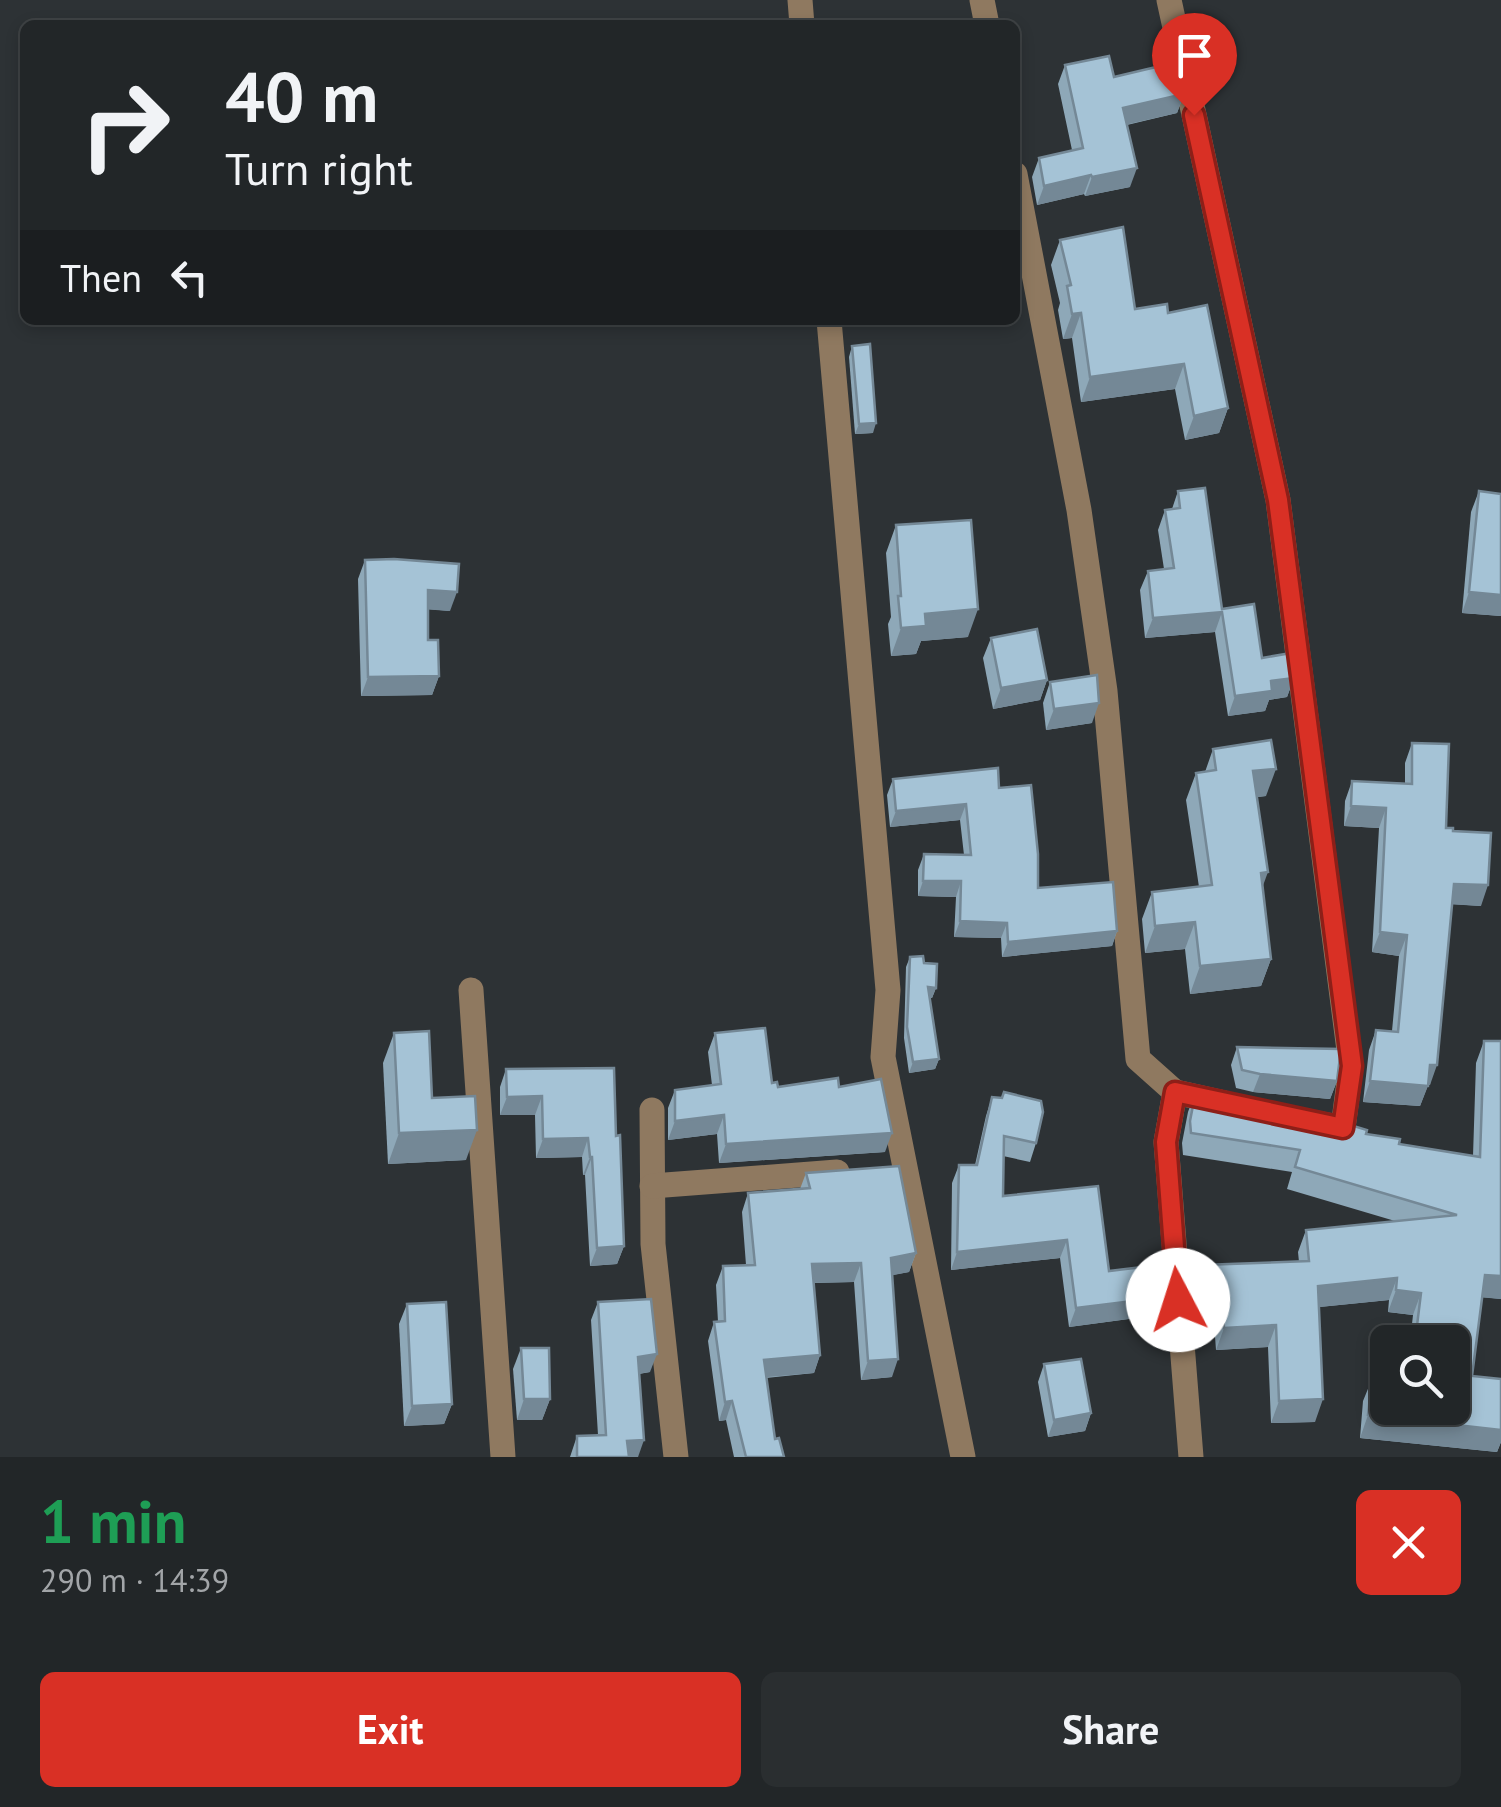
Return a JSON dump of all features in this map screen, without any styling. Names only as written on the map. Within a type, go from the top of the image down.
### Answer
[{"type":"street","points":[[1169,0],[1278,500],[1352,1066],[1343,1128],[1287,1116]]},
{"type":"street","points":[[1020,200],[1079,510],[1106,691],[1138,1059],[1175,1092],[1250,1108]]},
{"type":"street","points":[[828,325],[888,990],[884,1056],[886,1168],[963,1457]]},
{"type":"street","points":[[471,990],[502,1457]]},
{"type":"street","points":[[1175,1092],[1166,1142],[1191,1457]]},
{"type":"street","points":[[652,1110],[653,1244],[676,1457]]},
{"type":"street","points":[[652,1186],[886,1168]]},
{"type":"building","points":[[1109,56],[1114,77],[1177,62],[1184,94],[1123,108],[1137,168],[1044,186],[1039,158],[1083,148],[1065,65]]},
{"type":"building","points":[[1123,227],[1135,309],[1167,304],[1168,313],[1207,305],[1228,408],[1194,416],[1184,364],[1090,377],[1081,313],[1072,314],[1067,286],[1071,285],[1060,240]]},
{"type":"building","points":[[870,344],[876,423],[859,424],[852,346]]},
{"type":"building","points":[[1205,488],[1222,609],[1254,604],[1262,658],[1291,653],[1294,678],[1271,681],[1272,691],[1235,696],[1222,612],[1153,618],[1148,571],[1174,568],[1165,510],[1180,508],[1178,491]]},
{"type":"building","points":[[1479,491],[1501,494],[1501,595],[1469,592]]},
{"type":"building","points":[[971,520],[978,609],[925,614],[926,626],[901,628],[896,525]]},
{"type":"building","points":[[365,560],[459,564],[457,592],[428,590],[428,640],[438,640],[439,676],[368,677]]},
{"type":"building","points":[[1037,629],[1047,680],[1001,688],[991,638]]},
{"type":"building","points":[[1097,675],[1099,703],[1054,709],[1050,682]]},
{"type":"building","points":[[1271,740],[1276,769],[1253,771],[1268,872],[1261,873],[1271,959],[1200,966],[1195,922],[1155,926],[1152,892],[1212,885],[1196,773],[1216,770],[1213,749]]},
{"type":"building","points":[[1412,743],[1449,744],[1446,828],[1491,833],[1488,885],[1454,884],[1437,1065],[1430,1065],[1428,1086],[1370,1081],[1376,1030],[1398,1032],[1407,935],[1380,932],[1386,808],[1351,806],[1352,781],[1412,784]]},
{"type":"building","points":[[998,768],[999,788],[1031,785],[1038,888],[1113,882],[1117,931],[1008,942],[1007,923],[960,921],[961,881],[923,881],[924,854],[971,855],[966,804],[896,811],[893,779]]},
{"type":"building","points":[[923,956],[924,963],[937,964],[936,988],[928,987],[939,1059],[913,1062],[907,1027],[910,957]]},
{"type":"building","points":[[765,1028],[772,1083],[777,1082],[778,1087],[838,1078],[839,1087],[881,1079],[892,1133],[726,1144],[724,1115],[675,1121],[675,1090],[721,1084],[715,1033]]},
{"type":"building","points":[[429,1031],[432,1098],[475,1096],[477,1130],[399,1133],[394,1033]]},
{"type":"building","points":[[1484,1041],[1501,1041],[1501,1276],[1485,1275],[1472,1376],[1501,1379],[1501,1430],[1457,1425],[1470,1425],[1470,1325],[1417,1325],[1421,1293],[1396,1290],[1397,1278],[1318,1286],[1323,1399],[1279,1401],[1276,1325],[1224,1328],[1222,1300],[1205,1301],[1202,1265],[1309,1261],[1306,1230],[1457,1215],[1295,1167],[1300,1150],[1191,1133],[1196,1090],[1324,1117],[1367,1130],[1366,1134],[1400,1139],[1399,1144],[1480,1157]]},
{"type":"building","points":[[1237,1047],[1341,1049],[1337,1081],[1242,1070]]},
{"type":"building","points":[[614,1068],[624,1246],[597,1248],[588,1138],[543,1139],[542,1096],[507,1097],[506,1069]]},
{"type":"building","points":[[1004,1092],[1041,1101],[1043,1112],[1036,1143],[1004,1136],[1003,1196],[1098,1186],[1109,1271],[1168,1264],[1171,1304],[1159,1305],[1158,1298],[1076,1308],[1067,1240],[957,1252],[959,1165],[977,1165],[992,1097],[1002,1098]]},
{"type":"building","points":[[899,1166],[916,1253],[891,1258],[898,1359],[868,1361],[861,1263],[812,1264],[820,1355],[764,1360],[775,1439],[779,1438],[784,1457],[746,1457],[732,1401],[725,1402],[714,1322],[725,1321],[723,1266],[755,1265],[748,1193],[810,1188],[806,1173]]},
{"type":"building","points":[[651,1299],[657,1354],[638,1357],[644,1440],[627,1441],[629,1457],[577,1457],[577,1436],[606,1435],[598,1302]]},
{"type":"building","points":[[446,1302],[452,1404],[412,1406],[407,1304]]},
{"type":"building","points":[[521,1348],[549,1348],[550,1399],[524,1399]]},
{"type":"building","points":[[1081,1359],[1091,1413],[1054,1420],[1044,1364]]},
{"type":"route","points":[[1178,1300],[1166,1142],[1175,1092],[1343,1128],[1352,1066],[1278,500],[1194,115]]}]
